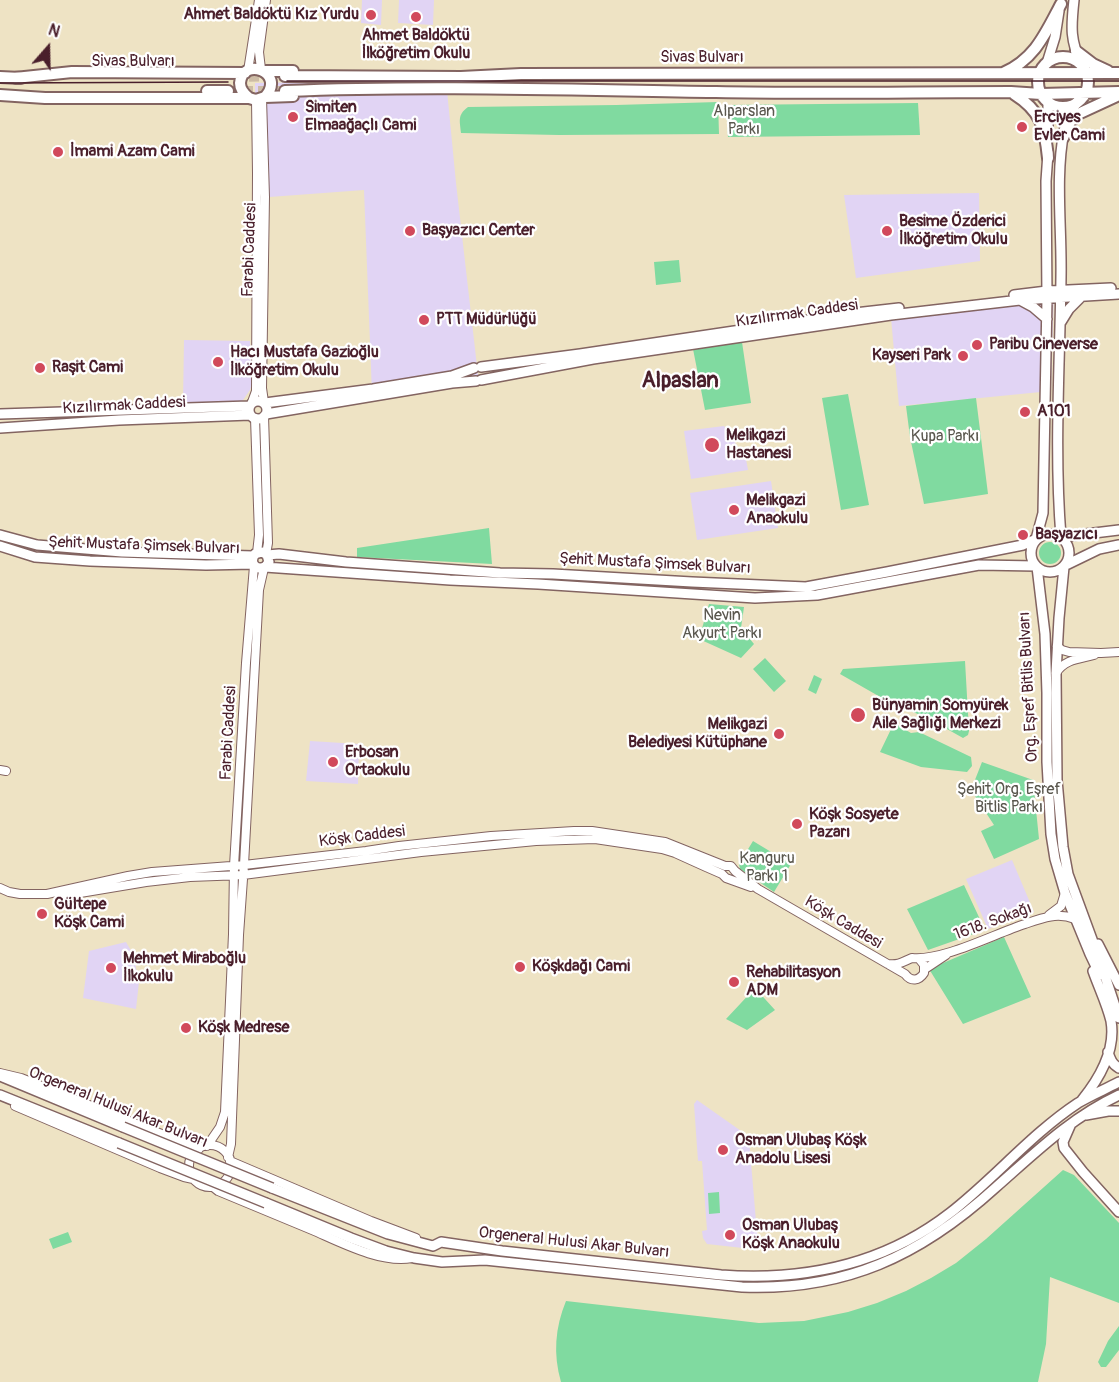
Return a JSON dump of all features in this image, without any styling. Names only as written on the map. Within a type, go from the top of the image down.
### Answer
[{"type":"highway","points":[[999,74],[1021,62],[1037,47],[1061,2]]},
{"type":"highway","points":[[1076,51],[1092,64],[1118,73]]},
{"type":"highway","points":[[1067,57],[1076,60],[1084,69],[1088,85],[1086,93],[1077,102],[1062,107],[1054,105],[1045,98],[1038,83],[1040,73],[1047,63],[1055,58],[1067,57]]},
{"type":"highway","points":[[15,78],[72,72],[246,72],[254,69],[460,71],[521,74]]},
{"type":"highway","name":"Sivas Bulvarı","points":[[285,76],[999,74],[1084,69],[1118,73]]},
{"type":"highway","points":[[258,98],[271,88],[269,76],[262,70]]},
{"type":"highway","points":[[246,72],[241,78],[242,92],[258,98]]},
{"type":"highway","name":"Sivas Bulvarı","points":[[0,78],[230,77]]},
{"type":"highway","points":[[0,94],[45,98],[258,98],[439,95],[530,89]]},
{"type":"highway","name":"Sivas Bulvarı","points":[[285,91],[530,89],[719,92],[1011,92],[1045,98],[1086,93],[1119,94]]},
{"type":"highway","name":"Sivas Bulvarı","points":[[0,94],[228,91]]},
{"type":"highway","points":[[1011,92],[1027,102],[1038,115],[1048,158]]},
{"type":"highway","points":[[1063,138],[1070,122],[1078,114],[1119,94]]},
{"type":"main road","points":[[1056,33],[1065,39],[1070,36],[1074,0]]},
{"type":"main road","points":[[1047,63],[1056,33],[1061,2]]},
{"type":"main road","points":[[1071,29],[1076,51],[1084,69]]},
{"type":"main road","points":[[1045,98],[1048,158],[1043,513],[1031,551],[1032,560],[1036,566],[1048,573],[1057,572],[1099,549],[1119,545]]},
{"type":"main road","points":[[1065,566],[1069,560],[1070,551],[1067,543],[1061,537],[1057,472],[1061,293],[1060,179],[1067,118],[1077,102]]},
{"type":"main road","name":"Kızılırmak Caddesi","points":[[264,403],[373,389],[452,376],[477,368],[855,313],[1119,288]]},
{"type":"main road","name":"Kızılırmak Caddesi","points":[[1061,293],[1082,296],[1119,294]]},
{"type":"main road","name":"Kızılırmak Caddesi","points":[[0,428],[256,412],[479,381],[616,356],[891,315],[1020,300],[1047,294]]},
{"type":"main road","points":[[1060,324],[1069,309],[1082,296]]},
{"type":"main road","points":[[1020,300],[1047,319]]},
{"type":"main road","points":[[477,368],[484,369],[485,374],[484,378],[479,381]]},
{"type":"main road","points":[[256,412],[267,408],[264,403]]},
{"type":"main road","name":"Kızılırmak Caddesi","points":[[0,414],[256,412]]},
{"type":"main road","points":[[1036,539],[1048,534],[1061,537],[1119,530]]},
{"type":"main road","name":"Şehit Mustafa Şimsek Bulvarı","points":[[0,535],[37,545],[260,560],[450,580],[755,598],[817,595],[979,565],[1036,566]]},
{"type":"main road","name":"Şehit Mustafa Şimsek Bulvarı","points":[[0,546],[35,557],[90,561],[206,565],[260,560],[279,554],[346,562],[500,573],[806,587],[1023,545],[1036,539]]},
{"type":"main road","name":"Org. Eşref Bitlis Bulvarı","points":[[1036,566],[1045,633],[1047,762],[1051,834],[1055,859],[1065,893],[1079,918],[1118,1014]]},
{"type":"main road","name":"Org. Eşref Bitlis Bulvarı","points":[[1065,566],[1056,673],[1057,780],[1060,823],[1068,874],[1079,918],[1090,954],[1118,1014]]},
{"type":"main road","points":[[1079,918],[1119,985]]},
{"type":"main road","points":[[1079,1103],[1096,1082],[1103,1068],[1112,1033],[1110,1018],[1093,970],[1090,954]]},
{"type":"main road","points":[[1108,1052],[1113,1064],[1119,1068]]},
{"type":"main road","name":"Orgeneral Hulusi Akar Bulvarı","points":[[0,1074],[123,1127],[388,1234],[433,1246],[441,1242],[494,1250],[737,1276],[784,1276],[824,1270],[887,1251],[926,1230],[962,1204],[1034,1137],[1079,1103],[1119,1082]]},
{"type":"main road","name":"Orgeneral Hulusi Akar Bulvarı","points":[[1,1096],[351,1239],[414,1258],[442,1262],[485,1260],[742,1287],[771,1287],[817,1282],[847,1275],[904,1254],[939,1234],[1072,1122],[1092,1108],[1119,1095]]},
{"type":"main road","points":[[1081,1116],[1119,1111]]},
{"type":"main road","points":[[1072,1122],[1063,1142],[1064,1148],[1119,1212]]},
{"type":"street","points":[[246,72],[259,0]]},
{"type":"street","points":[[262,70],[259,52],[266,0]]},
{"type":"street","name":"Farabi Caddesi","points":[[258,98],[265,197],[262,345],[264,403]]},
{"type":"street","name":"Farabi Caddesi","points":[[239,875],[244,865],[260,590],[256,412],[258,98]]},
{"type":"street","name":"Farabi Caddesi","points":[[239,875],[234,866],[246,663],[260,560]]},
{"type":"street","points":[[1057,646],[1066,652],[1119,652]]},
{"type":"street","points":[[1056,673],[1062,665],[1069,661],[1101,653]]},
{"type":"street","name":"Köşk Caddesi","points":[[0,890],[20,894],[47,894],[139,874],[244,865],[491,836],[592,831],[665,842],[725,866]]},
{"type":"street","name":"Köşk Caddesi","points":[[0,890],[18,898],[39,899],[157,880],[239,875],[421,852],[536,841],[595,840],[662,849],[722,874]]},
{"type":"street","points":[[725,866],[731,866],[758,889],[725,878],[722,869],[725,866]]},
{"type":"street","points":[[729,879],[735,871]]},
{"type":"street","points":[[193,1179],[189,1163],[192,1155],[203,1147],[220,1127],[225,1112],[239,875]]},
{"type":"street","points":[[1,1096],[14,1105],[193,1179],[204,1186],[213,1187],[221,1184],[227,1178],[230,1170],[239,935],[239,875]]},
{"type":"street","name":"Köşk Caddesi","points":[[758,889],[904,974]]},
{"type":"street","name":"1618. Sokağı","points":[[920,960],[950,952],[1045,917],[1058,910],[1065,893]]},
{"type":"street","name":"1618. Sokağı","points":[[1045,917],[1060,915],[1079,918]]},
{"type":"street","name":"1618. Sokağı","points":[[925,969],[950,952]]},
{"type":"street","points":[[912,958],[920,960],[925,969],[922,976],[915,980],[910,979],[904,974],[905,963],[912,958]]},
{"type":"street","name":"Köşk Caddesi","points":[[884,963],[905,963]]},
{"type":"street","points":[[0,1074],[21,1078],[203,1147],[219,1148],[229,1159],[433,1246]]},
{"type":"street","points":[[213,1187],[369,1252],[395,1259],[414,1258]]},
{"type":"shaded area","name":"Ahmet Baldöktü Kız Yurdu","points":[[362,0],[382,0],[381,25],[361,23]]},
{"type":"shaded area","name":"Ahmet Baldöktü İlköğretim Okulu","points":[[399,0],[434,0],[433,25],[398,23]]},
{"type":"shaded area","points":[[446,80],[478,375],[372,394],[364,190],[256,198],[255,83]]},
{"type":"shaded area","name":"Besime Özderici İlköğretim Okulu","points":[[979,193],[980,261],[856,278],[844,195]]},
{"type":"shaded area","points":[[1054,290],[1051,391],[899,406],[891,318]]},
{"type":"shaded area","name":"Hacı Mustafa Gazioğlu İlköğretim Okulu","points":[[184,340],[250,341],[252,383],[243,400],[238,403],[183,403]]},
{"type":"shaded area","name":"Melikgazi Hastanesi","points":[[724,426],[746,459],[748,470],[691,479],[684,431]]},
{"type":"shaded area","name":"Melikgazi Anaokulu","points":[[771,481],[778,528],[697,540],[690,493]]},
{"type":"shaded area","name":"Erbosan Ortaokulu","points":[[310,741],[359,744],[358,784],[306,781]]},
{"type":"shaded area","points":[[1012,860],[1034,912],[988,929],[966,879]]},
{"type":"shaded area","name":"Mehmet Miraboğlu İlkokulu","points":[[126,942],[133,954],[139,982],[136,1009],[83,998],[89,951]]},
{"type":"shaded area","name":"Osman Ulubaş Köşk Anadolu Lisesi","points":[[697,1100],[744,1133],[749,1139],[758,1245],[752,1249],[707,1244],[703,1238],[702,1231],[707,1230],[702,1161],[698,1161],[694,1104]]},
{"type":"green space","name":"Alparslan Parkı","points":[[718,102],[719,134],[461,133],[460,125],[461,116],[468,107]]},
{"type":"green space","name":"Alparslan Parkı","points":[[918,103],[920,135],[728,137],[726,105]]},
{"type":"green space","points":[[679,260],[681,282],[656,285],[654,262]]},
{"type":"green space","points":[[742,342],[751,403],[705,410],[693,349]]},
{"type":"green space","points":[[848,394],[869,505],[841,510],[822,398]]},
{"type":"green space","name":"Kupa Parkı","points":[[976,398],[988,494],[924,504],[906,406]]},
{"type":"green space","points":[[489,528],[492,564],[357,557],[357,548]]},
{"type":"green space","points":[[1050,542],[1060,549],[1061,553],[1054,563],[1050,564],[1040,557],[1039,553],[1046,543]]},
{"type":"green space","name":"Nevin Akyurt Parkı","points":[[709,604],[744,607],[741,628],[754,644],[741,658],[699,639]]},
{"type":"green space","points":[[765,658],[786,681],[774,692],[753,669]]},
{"type":"green space","points":[[965,661],[969,731],[968,735],[963,738],[931,720],[882,698],[840,674],[843,669]]},
{"type":"green space","points":[[814,675],[822,679],[816,694],[808,690]]},
{"type":"green space","points":[[894,723],[911,733],[919,732],[971,757],[972,766],[967,772],[921,767],[880,752]]},
{"type":"green space","name":"Şehit Org. Eşref Bitlis Parkı","points":[[982,762],[1033,780],[1039,839],[994,859],[981,831],[994,825],[971,790]]},
{"type":"green space","name":"Kanguru Parkı 1","points":[[753,841],[791,864],[774,892],[740,869],[739,864]]},
{"type":"green space","points":[[964,885],[985,930],[928,950],[907,909]]},
{"type":"green space","points":[[1004,937],[1031,997],[963,1024],[929,969]]},
{"type":"green space","points":[[755,988],[775,1010],[747,1030],[726,1019]]},
{"type":"green space","points":[[1063,1170],[1074,1175],[1119,1223],[1119,1303],[1050,1277],[1046,1344],[1038,1382],[561,1382],[556,1341],[559,1321],[566,1301],[759,1323],[804,1321],[848,1312],[906,1291],[956,1263]]},
{"type":"green space","points":[[719,1192],[720,1213],[709,1214],[708,1193]]},
{"type":"green space","points":[[68,1232],[72,1242],[53,1249],[49,1239]]},
{"type":"green space","points":[[1119,1326],[1119,1350],[1106,1367],[1101,1367],[1098,1362],[1108,1341]]},
{"type":"tunnel","points":[[234,77],[285,76]]},
{"type":"tunnel","points":[[228,91],[285,91]]},
{"type":"tram line","points":[[287,81],[1119,81]]},
{"type":"tram line","points":[[0,83],[228,82]]},
{"type":"place","name":"Ahmet Baldöktü Kız Yurdu","points":[[371,15]]},
{"type":"place","name":"Ahmet Baldöktü İlköğretim Okulu","points":[[416,17]]},
{"type":"place","name":"Simiten Elmaağaçlı Cami","points":[[293,117]]},
{"type":"place","name":"Erciyes Evler Cami","points":[[1022,127]]},
{"type":"place","name":"İmami Azam Cami","points":[[58,152]]},
{"type":"place","name":"Başyazıcı Center","points":[[410,231]]},
{"type":"place","name":"Besime Özderici İlköğretim Okulu","points":[[887,231]]},
{"type":"place","name":"PTT Müdürlüğü","points":[[424,320]]},
{"type":"place","name":"Paribu Cineverse","points":[[977,345]]},
{"type":"place","name":"Kayseri Park","points":[[963,356]]},
{"type":"place","name":"Hacı Mustafa Gazioğlu İlköğretim Okulu","points":[[218,362]]},
{"type":"place","name":"Raşit Cami","points":[[40,368]]},
{"type":"place","name":"A101","points":[[1025,412]]},
{"type":"place","name":"Melikgazi Hastanesi","points":[[712,445]]},
{"type":"place","name":"Melikgazi Anaokulu","points":[[734,510]]},
{"type":"place","name":"Başyazıcı","points":[[1023,535]]},
{"type":"place","name":"Bünyamin Somyürek Aile Sağlığı Merkezi","points":[[858,715]]},
{"type":"place","name":"Melikgazi Belediyesi Kütüphane","points":[[779,734]]},
{"type":"place","name":"Erbosan Ortaokulu","points":[[333,762]]},
{"type":"place","name":"Köşk Sosyete Pazarı","points":[[797,824]]},
{"type":"place","name":"Gültepe Köşk Cami","points":[[42,914]]},
{"type":"place","name":"Köşkdağı Cami","points":[[520,967]]},
{"type":"place","name":"Mehmet Miraboğlu İlkokulu","points":[[111,968]]},
{"type":"place","name":"Rehabilitasyon ADM","points":[[734,982]]},
{"type":"place","name":"Köşk Medrese","points":[[186,1028]]},
{"type":"place","name":"Osman Ulubaş Köşk Anadolu Lisesi","points":[[723,1150]]},
{"type":"place","name":"Osman Ulubaş Köşk Anaokulu","points":[[730,1235]]},
{"type":"district","name":"Alpaslan","points":[[680,381]]}]
